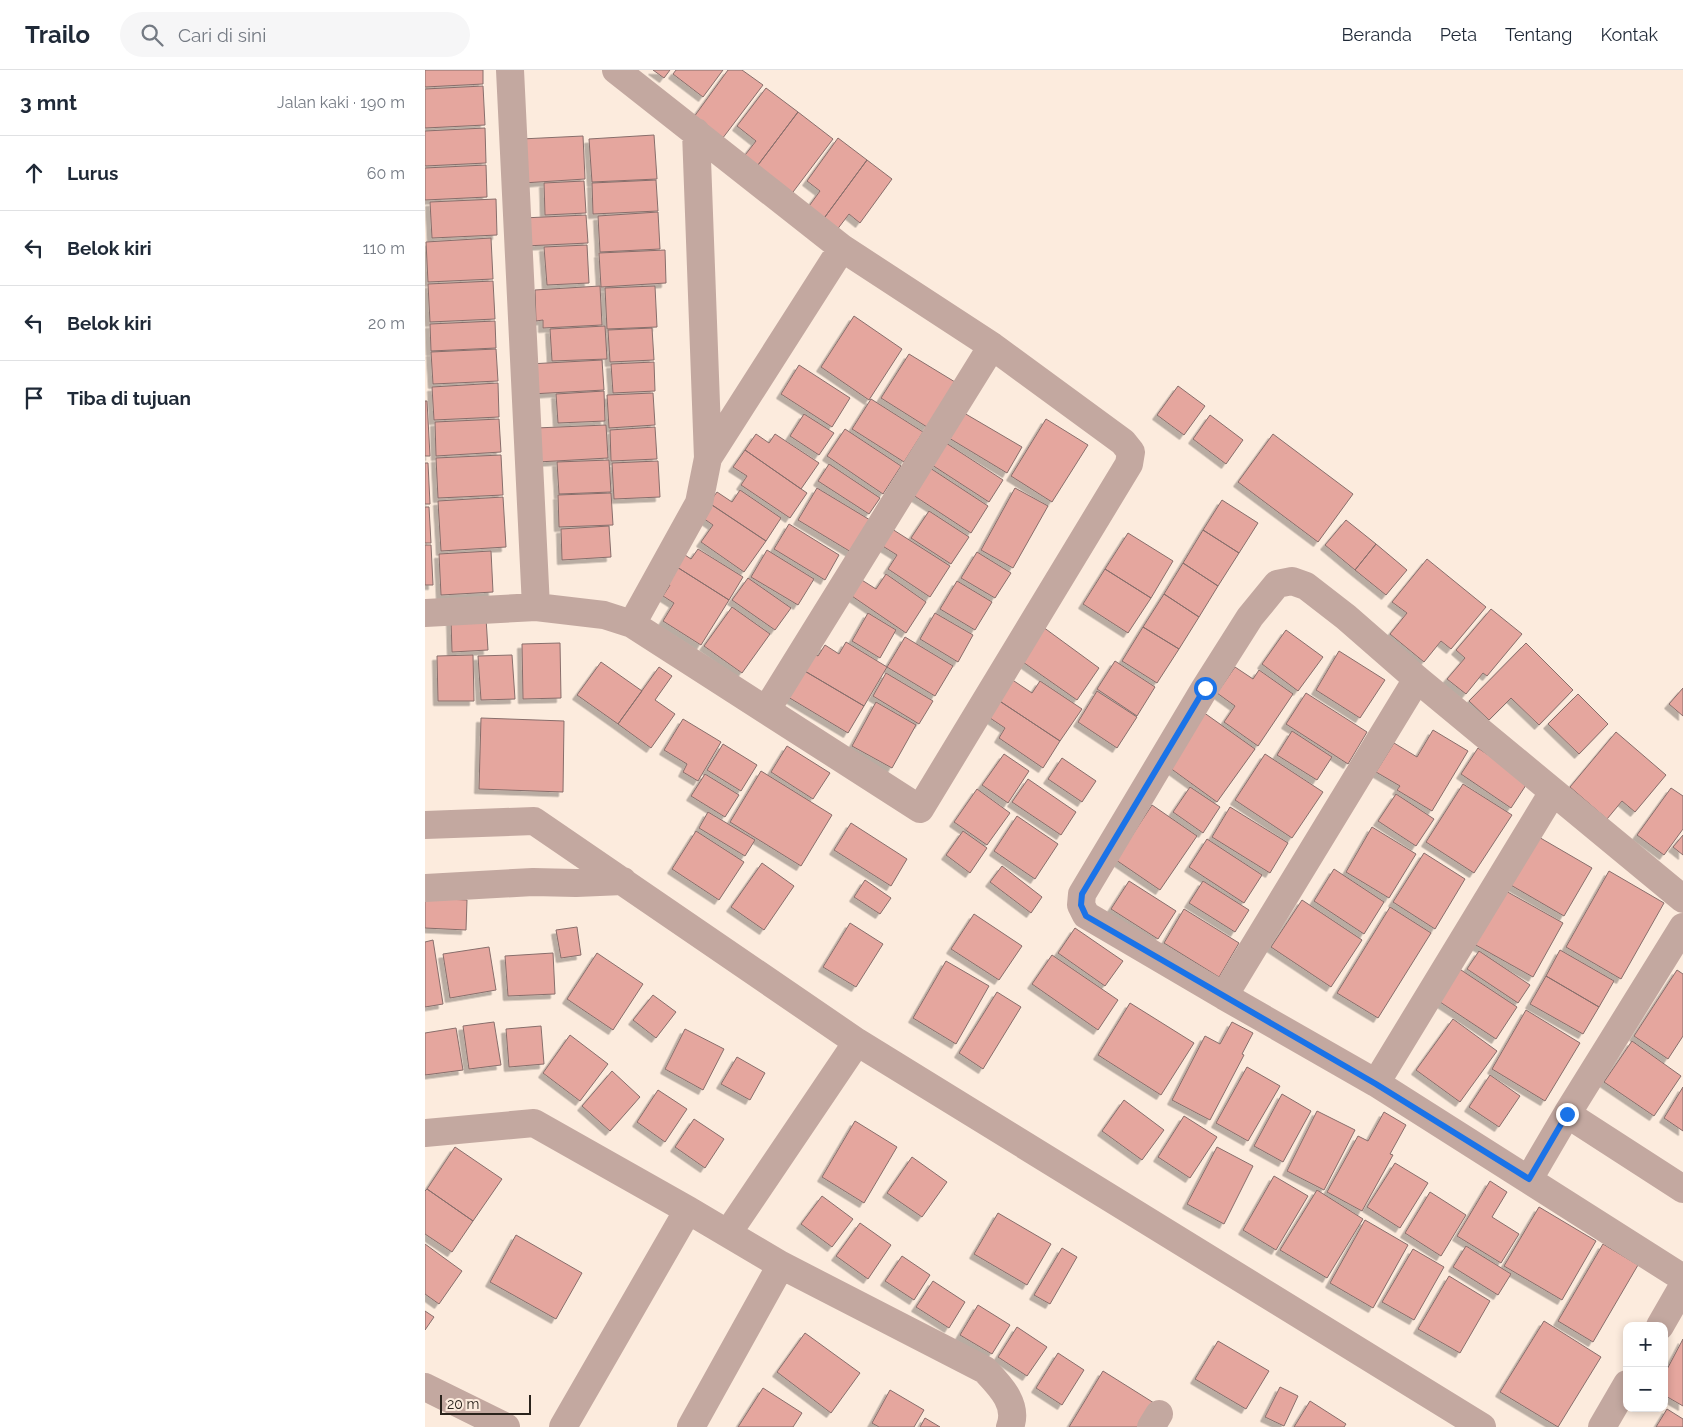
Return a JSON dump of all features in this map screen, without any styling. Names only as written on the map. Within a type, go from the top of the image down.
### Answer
[{"type":"street","points":[[510,70],[536,607]]},
{"type":"street","points":[[425,613],[536,607],[603,615],[632,624],[920,808],[1129,464],[1131,452],[1123,442],[992,346],[842,248],[617,70]]},
{"type":"street","points":[[632,624],[699,503],[708,458],[696,132]]},
{"type":"street","points":[[708,458],[842,248]]},
{"type":"street","points":[[767,709],[992,346]]},
{"type":"street","points":[[1683,899],[1417,679],[1326,601],[1306,586],[1292,581],[1277,584],[1250,617],[1205,688],[1082,894],[1081,905],[1086,916],[1376,1084],[1683,1278]]},
{"type":"street","points":[[1225,996],[1417,679]]},
{"type":"street","points":[[1376,1084],[1553,792]]},
{"type":"street","points":[[425,825],[533,821],[857,1042],[1482,1427]]},
{"type":"street","points":[[425,888],[533,882],[623,881]]},
{"type":"street","points":[[1529,1179],[1683,927]]},
{"type":"street","points":[[728,1233],[857,1042]]},
{"type":"street","points":[[1567,1114],[1683,1189]]},
{"type":"street","points":[[425,1133],[534,1124],[688,1210],[781,1265],[985,1370],[1003,1390],[1011,1405],[1010,1427]]},
{"type":"street","points":[[563,1427],[688,1210]]},
{"type":"street","points":[[691,1427],[781,1265]]},
{"type":"street","points":[[1662,1322],[1683,1286]]},
{"type":"street","points":[[425,1387],[506,1427]]},
{"type":"street","points":[[1603,1427],[1623,1391]]},
{"type":"building","points":[[425,70],[483,70],[483,84],[425,87]]},
{"type":"building","points":[[653,70],[670,70],[664,78]]},
{"type":"building","points":[[676,70],[723,70],[703,97],[673,74]]},
{"type":"building","points":[[728,70],[742,70],[763,85],[719,143],[691,121]]},
{"type":"building","points":[[483,86],[485,125],[425,128],[425,89]]},
{"type":"building","points":[[766,88],[798,112],[755,169],[742,159],[756,141],[737,126]]},
{"type":"building","points":[[798,112],[833,139],[790,196],[755,169]]},
{"type":"building","points":[[485,128],[486,163],[425,166],[425,131]]},
{"type":"building","points":[[654,135],[657,179],[592,182],[589,139]]},
{"type":"building","points":[[583,136],[585,179],[523,183],[521,139]]},
{"type":"building","points":[[838,138],[867,160],[819,225],[804,213],[820,191],[807,181]]},
{"type":"building","points":[[867,160],[892,179],[860,223],[849,214],[833,235],[819,225]]},
{"type":"building","points":[[486,165],[487,197],[425,200],[425,168]]},
{"type":"building","points":[[656,180],[658,211],[593,214],[592,183]]},
{"type":"building","points":[[584,181],[586,213],[545,215],[544,183]]},
{"type":"building","points":[[496,199],[497,235],[432,238],[430,202]]},
{"type":"building","points":[[658,212],[660,249],[600,252],[598,216]]},
{"type":"building","points":[[586,215],[588,243],[525,246],[523,218]]},
{"type":"building","points":[[491,238],[493,279],[428,282],[426,242]]},
{"type":"building","points":[[587,245],[589,283],[547,285],[544,247]]},
{"type":"building","points":[[665,250],[666,283],[601,287],[599,253]]},
{"type":"building","points":[[493,281],[495,319],[430,322],[428,284]]},
{"type":"building","points":[[600,286],[602,325],[543,328],[543,320],[536,321],[535,290]]},
{"type":"building","points":[[655,286],[657,327],[607,329],[605,288]]},
{"type":"building","points":[[854,316],[902,349],[869,400],[821,367]]},
{"type":"building","points":[[495,321],[496,348],[431,351],[430,324]]},
{"type":"building","points":[[605,326],[607,359],[552,361],[550,329]]},
{"type":"building","points":[[652,328],[654,360],[610,362],[608,330]]},
{"type":"building","points":[[496,349],[498,381],[433,384],[431,352]]},
{"type":"building","points":[[909,354],[955,382],[927,427],[881,398]]},
{"type":"building","points":[[602,360],[604,390],[531,394],[529,364]]},
{"type":"building","points":[[654,362],[655,391],[613,393],[611,364]]},
{"type":"building","points":[[799,365],[850,398],[832,427],[781,394]]},
{"type":"building","points":[[498,383],[499,417],[434,420],[432,387]]},
{"type":"building","points":[[1178,386],[1205,406],[1184,435],[1157,415]]},
{"type":"building","points":[[604,391],[605,421],[558,423],[556,394]]},
{"type":"building","points":[[653,393],[655,425],[609,428],[607,395]]},
{"type":"building","points":[[871,399],[923,432],[904,462],[852,429]]},
{"type":"building","points":[[425,401],[427,401],[430,456],[425,456]]},
{"type":"building","points":[[964,413],[1022,447],[1007,473],[949,438]]},
{"type":"building","points":[[804,414],[834,433],[819,455],[790,436]]},
{"type":"building","points":[[1210,415],[1243,440],[1226,464],[1193,439]]},
{"type":"building","points":[[499,419],[501,452],[436,456],[435,422]]},
{"type":"building","points":[[1046,419],[1088,445],[1052,502],[1011,476]]},
{"type":"building","points":[[606,425],[608,458],[538,462],[536,428]]},
{"type":"building","points":[[655,427],[657,459],[611,461],[610,430]]},
{"type":"building","points":[[845,429],[901,466],[883,494],[827,456]]},
{"type":"building","points":[[756,434],[769,443],[775,434],[819,463],[801,489],[745,450]]},
{"type":"building","points":[[1273,434],[1353,494],[1318,542],[1238,482]]},
{"type":"building","points":[[946,443],[1003,480],[989,502],[932,465]]},
{"type":"building","points":[[745,450],[807,493],[790,518],[741,485],[747,476],[733,467]]},
{"type":"building","points":[[501,455],[503,495],[438,498],[436,458]]},
{"type":"building","points":[[609,460],[611,492],[559,494],[557,462]]},
{"type":"building","points":[[658,461],[660,497],[614,499],[612,463]]},
{"type":"building","points":[[425,463],[428,463],[430,504],[425,504]]},
{"type":"building","points":[[829,464],[880,498],[869,514],[818,481]]},
{"type":"building","points":[[930,468],[988,506],[971,533],[913,495]]},
{"type":"building","points":[[817,488],[870,520],[851,552],[798,520]]},
{"type":"building","points":[[1015,488],[1048,506],[1013,568],[981,550]]},
{"type":"building","points":[[740,490],[781,518],[766,541],[709,503],[717,492],[732,502]]},
{"type":"building","points":[[611,493],[613,525],[559,527],[558,495]]},
{"type":"building","points":[[503,497],[506,547],[441,551],[438,501]]},
{"type":"building","points":[[1222,500],[1258,523],[1239,553],[1203,530]]},
{"type":"building","points":[[709,503],[766,541],[744,572],[701,542],[713,525],[700,516]]},
{"type":"building","points":[[425,507],[429,507],[431,543],[425,543]]},
{"type":"building","points":[[929,511],[969,537],[951,564],[911,538]]},
{"type":"building","points":[[1346,520],[1376,544],[1355,570],[1325,545]]},
{"type":"building","points":[[789,524],[839,555],[825,580],[774,549]]},
{"type":"building","points":[[609,526],[611,557],[562,560],[561,529]]},
{"type":"building","points":[[892,529],[950,566],[930,597],[888,569],[897,555],[881,545]]},
{"type":"building","points":[[1203,530],[1239,553],[1218,586],[1183,563]]},
{"type":"building","points":[[1128,533],[1173,561],[1151,598],[1105,569]]},
{"type":"building","points":[[1376,544],[1407,570],[1386,595],[1355,570]]},
{"type":"building","points":[[425,545],[431,545],[433,585],[425,585]]},
{"type":"building","points":[[676,549],[691,559],[698,549],[743,577],[729,600],[669,562]]},
{"type":"building","points":[[767,550],[814,579],[798,605],[751,577]]},
{"type":"building","points":[[491,551],[493,592],[441,595],[439,554]]},
{"type":"building","points":[[977,552],[1011,573],[995,598],[961,578]]},
{"type":"building","points":[[1427,559],[1486,607],[1451,649],[1441,641],[1424,662],[1390,634],[1407,613],[1392,602]]},
{"type":"building","points":[[669,562],[729,600],[701,645],[663,621],[674,603],[663,596],[670,585],[659,578]]},
{"type":"building","points":[[1183,563],[1218,586],[1199,617],[1164,594]]},
{"type":"building","points":[[1105,569],[1151,598],[1128,633],[1083,604]]},
{"type":"building","points":[[886,574],[926,602],[906,633],[846,592],[857,577],[876,589]]},
{"type":"building","points":[[748,578],[791,608],[775,630],[732,600]]},
{"type":"building","points":[[957,581],[992,602],[975,630],[940,609]]},
{"type":"building","points":[[1164,594],[1199,617],[1179,649],[1143,627]]},
{"type":"building","points":[[732,607],[770,634],[742,673],[704,646]]},
{"type":"building","points":[[1491,609],[1522,634],[1487,676],[1483,673],[1466,694],[1447,679],[1465,658],[1456,650]]},
{"type":"building","points":[[868,613],[896,630],[880,658],[852,641]]},
{"type":"building","points":[[935,613],[973,635],[958,662],[920,639]]},
{"type":"building","points":[[486,618],[488,650],[452,652],[451,620]]},
{"type":"building","points":[[1043,627],[1099,668],[1077,700],[1020,660]]},
{"type":"building","points":[[1143,627],[1179,649],[1157,683],[1122,661]]},
{"type":"building","points":[[1286,630],[1323,657],[1298,691],[1262,664]]},
{"type":"building","points":[[905,637],[953,666],[935,696],[887,667]]},
{"type":"building","points":[[846,642],[887,667],[864,706],[803,670],[813,653],[818,656],[825,645],[839,654]]},
{"type":"building","points":[[560,643],[561,698],[523,699],[522,644]]},
{"type":"building","points":[[1526,643],[1573,690],[1539,725],[1511,698],[1489,720],[1469,701]]},
{"type":"building","points":[[1339,651],[1385,680],[1360,718],[1316,690]]},
{"type":"building","points":[[473,655],[474,701],[438,701],[437,656]]},
{"type":"building","points":[[512,655],[515,699],[481,700],[478,656]]},
{"type":"building","points":[[1115,661],[1155,687],[1137,716],[1097,689]]},
{"type":"building","points":[[601,662],[642,691],[618,724],[577,695]]},
{"type":"building","points":[[659,667],[672,676],[655,700],[675,714],[651,748],[618,724]]},
{"type":"building","points":[[1235,667],[1253,679],[1259,670],[1293,694],[1258,746],[1224,722],[1235,706],[1217,693]]},
{"type":"building","points":[[803,670],[864,706],[848,733],[788,697]]},
{"type":"building","points":[[886,673],[933,701],[919,724],[873,696]]},
{"type":"building","points":[[1008,677],[1032,693],[1040,681],[1082,709],[1060,741],[995,698]]},
{"type":"building","points":[[1683,688],[1683,716],[1669,704]]},
{"type":"building","points":[[1097,691],[1137,717],[1117,748],[1078,722]]},
{"type":"building","points":[[1306,693],[1367,732],[1348,764],[1286,724]]},
{"type":"building","points":[[1578,694],[1608,724],[1579,754],[1548,724]]},
{"type":"building","points":[[995,698],[1060,741],[1043,768],[999,738],[1005,728],[984,714]]},
{"type":"building","points":[[876,702],[916,725],[892,768],[852,746]]},
{"type":"building","points":[[1203,712],[1255,749],[1217,802],[1166,765]]},
{"type":"building","points":[[481,718],[564,721],[563,792],[479,789]]},
{"type":"building","points":[[683,719],[721,742],[698,781],[683,772],[687,764],[664,750]]},
{"type":"building","points":[[1433,730],[1468,751],[1432,811],[1397,790],[1400,786],[1376,772],[1394,743],[1417,757]]},
{"type":"building","points":[[1292,731],[1332,757],[1317,780],[1277,755]]},
{"type":"building","points":[[1616,732],[1666,775],[1635,812],[1622,801],[1607,819],[1570,787]]},
{"type":"building","points":[[723,744],[757,765],[741,791],[707,770]]},
{"type":"building","points":[[787,746],[830,773],[813,799],[771,772]]},
{"type":"building","points":[[1478,748],[1528,782],[1511,808],[1461,774]]},
{"type":"building","points":[[1004,754],[1029,771],[1008,803],[982,785]]},
{"type":"building","points":[[1265,754],[1323,792],[1292,838],[1235,800]]},
{"type":"building","points":[[1062,758],[1096,781],[1082,802],[1048,779]]},
{"type":"building","points":[[761,771],[832,815],[801,866],[730,822]]},
{"type":"building","points":[[705,774],[739,795],[725,817],[691,796]]},
{"type":"building","points":[[1028,779],[1076,812],[1061,835],[1012,802]]},
{"type":"building","points":[[1463,784],[1512,815],[1474,873],[1426,842]]},
{"type":"building","points":[[1190,787],[1220,807],[1203,833],[1173,812]]},
{"type":"building","points":[[1671,788],[1683,796],[1683,829],[1664,855],[1637,835]]},
{"type":"building","points":[[977,789],[1010,813],[987,845],[954,822]]},
{"type":"building","points":[[1396,794],[1434,819],[1416,846],[1378,821]]},
{"type":"building","points":[[1152,805],[1197,836],[1160,890],[1116,860]]},
{"type":"building","points":[[1230,807],[1288,843],[1270,873],[1212,837]]},
{"type":"building","points":[[708,812],[755,840],[745,856],[699,828]]},
{"type":"building","points":[[1017,816],[1058,844],[1035,879],[994,851]]},
{"type":"building","points":[[851,823],[907,859],[891,886],[834,850]]},
{"type":"building","points":[[1372,827],[1416,854],[1389,898],[1346,872]]},
{"type":"building","points":[[696,831],[744,862],[719,900],[672,869]]},
{"type":"building","points":[[963,831],[987,848],[970,873],[946,855]]},
{"type":"building","points":[[1683,835],[1683,855],[1673,847]]},
{"type":"building","points":[[1537,836],[1592,868],[1564,916],[1509,884]]},
{"type":"building","points":[[1207,839],[1262,875],[1244,903],[1189,867]]},
{"type":"building","points":[[1424,853],[1465,879],[1435,929],[1393,902]]},
{"type":"building","points":[[762,863],[794,886],[764,930],[731,907]]},
{"type":"building","points":[[1002,866],[1042,897],[1031,913],[990,882]]},
{"type":"building","points":[[1334,869],[1384,902],[1364,934],[1314,901]]},
{"type":"building","points":[[1609,871],[1664,903],[1621,979],[1566,947]]},
{"type":"building","points":[[865,880],[891,898],[880,914],[854,897]]},
{"type":"building","points":[[1129,881],[1176,911],[1158,939],[1111,909]]},
{"type":"building","points":[[1203,881],[1249,910],[1235,932],[1189,903]]},
{"type":"building","points":[[1504,890],[1563,923],[1533,977],[1474,944]]},
{"type":"building","points":[[425,898],[467,900],[466,930],[425,928]]},
{"type":"building","points":[[1302,900],[1362,940],[1331,987],[1271,947]]},
{"type":"building","points":[[1390,907],[1431,933],[1378,1018],[1337,993]]},
{"type":"building","points":[[1184,909],[1239,943],[1219,977],[1164,943]]},
{"type":"building","points":[[974,914],[1022,946],[999,980],[951,949]]},
{"type":"building","points":[[850,923],[883,944],[856,987],[823,967]]},
{"type":"building","points":[[577,927],[581,955],[561,958],[556,930]]},
{"type":"building","points":[[1075,928],[1123,961],[1105,986],[1058,953]]},
{"type":"building","points":[[433,940],[443,1004],[425,1007],[425,942]]},
{"type":"building","points":[[489,947],[496,990],[450,998],[443,954]]},
{"type":"building","points":[[1560,950],[1614,981],[1599,1007],[1546,976]]},
{"type":"building","points":[[1479,951],[1530,985],[1518,1003],[1467,969]]},
{"type":"building","points":[[553,953],[555,994],[508,996],[505,956]]},
{"type":"building","points":[[597,953],[643,984],[613,1030],[567,999]]},
{"type":"building","points":[[1052,955],[1118,1000],[1098,1030],[1032,984]]},
{"type":"building","points":[[946,961],[989,986],[956,1044],[913,1018]]},
{"type":"building","points":[[1455,966],[1517,1007],[1496,1039],[1434,998]]},
{"type":"building","points":[[1677,970],[1683,974],[1683,1036],[1668,1059],[1634,1036]]},
{"type":"building","points":[[1546,976],[1599,1007],[1583,1034],[1530,1004]]},
{"type":"building","points":[[997,992],[1021,1007],[983,1069],[959,1053]]},
{"type":"building","points":[[653,995],[676,1012],[656,1038],[633,1020]]},
{"type":"building","points":[[1130,1003],[1194,1043],[1161,1095],[1098,1055]]},
{"type":"building","points":[[1526,1010],[1580,1043],[1545,1101],[1492,1069]]},
{"type":"building","points":[[1453,1019],[1497,1051],[1460,1102],[1416,1070]]},
{"type":"building","points":[[494,1022],[501,1065],[469,1069],[463,1026]]},
{"type":"building","points":[[1232,1022],[1253,1033],[1242,1054],[1244,1055],[1210,1120],[1172,1100],[1205,1036],[1220,1044]]},
{"type":"building","points":[[541,1026],[544,1064],[509,1067],[506,1029]]},
{"type":"building","points":[[456,1028],[463,1070],[425,1075],[425,1033]]},
{"type":"building","points":[[685,1029],[724,1049],[703,1090],[665,1069]]},
{"type":"building","points":[[570,1035],[608,1064],[580,1101],[543,1073]]},
{"type":"building","points":[[1632,1041],[1681,1076],[1654,1116],[1604,1082]]},
{"type":"building","points":[[737,1057],[765,1073],[750,1100],[721,1084]]},
{"type":"building","points":[[1247,1067],[1280,1086],[1248,1141],[1216,1123]]},
{"type":"building","points":[[612,1071],[640,1097],[610,1131],[582,1106]]},
{"type":"building","points":[[1490,1075],[1520,1096],[1499,1127],[1469,1107]]},
{"type":"building","points":[[1683,1087],[1683,1131],[1664,1118]]},
{"type":"building","points":[[658,1090],[687,1109],[665,1142],[637,1122]]},
{"type":"building","points":[[1282,1094],[1311,1111],[1283,1162],[1254,1146]]},
{"type":"building","points":[[1124,1100],[1164,1130],[1142,1160],[1102,1131]]},
{"type":"building","points":[[1317,1111],[1355,1130],[1324,1190],[1287,1171]]},
{"type":"building","points":[[1384,1112],[1406,1125],[1390,1154],[1393,1155],[1362,1211],[1327,1192],[1358,1136],[1368,1141]]},
{"type":"building","points":[[1184,1116],[1217,1137],[1190,1178],[1158,1157]]},
{"type":"building","points":[[694,1119],[724,1139],[705,1168],[675,1147]]},
{"type":"building","points":[[855,1121],[897,1147],[864,1203],[822,1177]]},
{"type":"building","points":[[455,1147],[502,1179],[473,1221],[427,1189]]},
{"type":"building","points":[[1217,1147],[1253,1166],[1224,1224],[1187,1204]]},
{"type":"building","points":[[912,1157],[947,1182],[922,1217],[887,1193]]},
{"type":"building","points":[[1395,1163],[1428,1183],[1400,1228],[1367,1207]]},
{"type":"building","points":[[1274,1176],[1308,1196],[1276,1250],[1243,1230]]},
{"type":"building","points":[[1490,1181],[1507,1192],[1492,1217],[1519,1234],[1501,1263],[1457,1236]]},
{"type":"building","points":[[427,1189],[473,1221],[452,1252],[425,1234],[425,1191]]},
{"type":"building","points":[[1317,1190],[1363,1219],[1327,1278],[1280,1250]]},
{"type":"building","points":[[1430,1192],[1466,1215],[1441,1256],[1405,1233]]},
{"type":"building","points":[[822,1196],[853,1219],[832,1247],[801,1224]]},
{"type":"building","points":[[1539,1207],[1596,1241],[1562,1300],[1504,1266]]},
{"type":"building","points":[[998,1213],[1051,1244],[1027,1285],[974,1254]]},
{"type":"building","points":[[1365,1220],[1408,1245],[1373,1308],[1330,1283]]},
{"type":"building","points":[[860,1223],[891,1245],[868,1279],[836,1256]]},
{"type":"building","points":[[516,1235],[582,1273],[556,1319],[490,1282]]},
{"type":"building","points":[[425,1244],[462,1271],[439,1304],[425,1294]]},
{"type":"building","points":[[1603,1244],[1638,1265],[1593,1342],[1558,1321]]},
{"type":"building","points":[[1466,1246],[1511,1274],[1498,1295],[1453,1267]]},
{"type":"building","points":[[1062,1248],[1077,1257],[1050,1304],[1034,1295]]},
{"type":"building","points":[[1413,1249],[1444,1267],[1414,1320],[1382,1302]]},
{"type":"building","points":[[902,1256],[930,1275],[914,1300],[885,1281]]},
{"type":"building","points":[[1449,1276],[1490,1301],[1460,1353],[1418,1329]]},
{"type":"building","points":[[933,1281],[965,1302],[949,1328],[916,1307]]},
{"type":"building","points":[[978,1305],[1010,1325],[992,1354],[960,1335]]},
{"type":"building","points":[[425,1311],[434,1317],[425,1330]]},
{"type":"building","points":[[1544,1321],[1601,1357],[1558,1427],[1500,1392]]},
{"type":"building","points":[[1017,1327],[1047,1347],[1027,1376],[998,1357]]},
{"type":"building","points":[[805,1333],[860,1373],[831,1413],[777,1372]]},
{"type":"building","points":[[1683,1339],[1683,1406],[1668,1397],[1668,1367]]},
{"type":"building","points":[[1218,1341],[1269,1371],[1246,1409],[1195,1379]]},
{"type":"building","points":[[1058,1353],[1084,1370],[1062,1405],[1036,1388]]},
{"type":"building","points":[[1103,1371],[1154,1403],[1140,1427],[1069,1427]]},
{"type":"building","points":[[1280,1387],[1298,1396],[1284,1426],[1265,1417]]},
{"type":"building","points":[[763,1388],[802,1413],[793,1427],[738,1427]]},
{"type":"building","points":[[890,1390],[924,1410],[914,1427],[879,1427],[872,1423]]},
{"type":"building","points":[[1310,1401],[1346,1424],[1344,1427],[1294,1427]]},
{"type":"building","points":[[1668,1410],[1683,1419],[1683,1427],[1656,1427]]},
{"type":"building","points":[[925,1418],[940,1427],[920,1427]]},
{"type":"route","points":[[1205,688],[1082,894],[1081,905],[1086,916],[1376,1084],[1529,1179],[1567,1114]]}]
